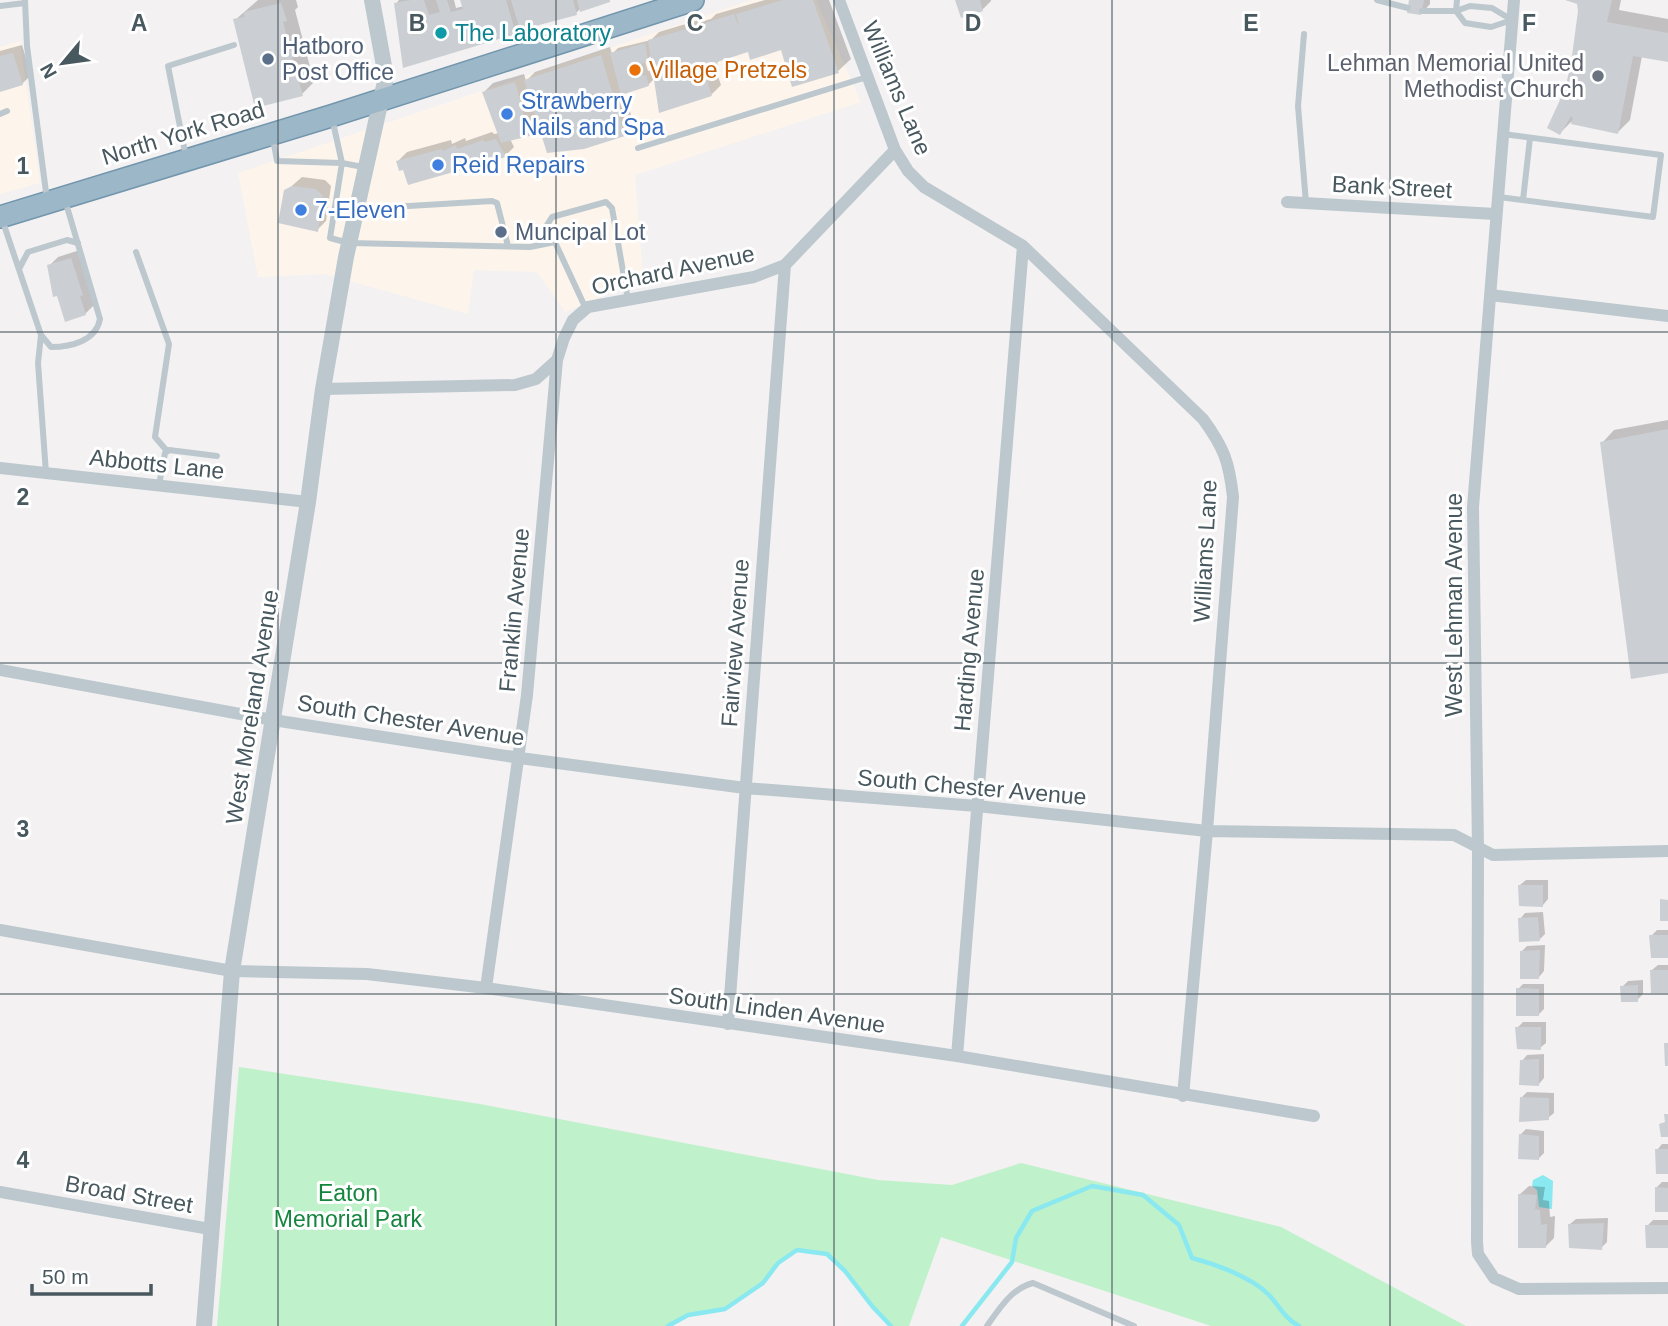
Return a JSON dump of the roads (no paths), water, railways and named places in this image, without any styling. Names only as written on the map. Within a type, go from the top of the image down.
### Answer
[{"type":"highway","name":"North York Road","points":[[1,217],[331,116],[693,0]]},
{"type":"street","name":"Williams Lane","points":[[839,0],[895,150],[908,171],[924,187],[1023,246],[1202,419],[1224,450],[1230,468],[1233,497],[1183,1096]]},
{"type":"street","name":"West Lehman Avenue","points":[[1514,0],[1473,507],[1478,848],[1478,1254],[1494,1278],[1519,1289],[1668,1288]]},
{"type":"street","name":"West Moreland Avenue","points":[[204,1326],[232,971],[308,502],[323,390],[349,243],[386,77],[375,1]]},
{"type":"street","name":"Orchard Avenue","points":[[558,360],[564,338],[573,320],[586,309],[754,277],[785,265],[895,150]]},
{"type":"street","name":"Bank Street","points":[[1287,202],[1495,214]]},
{"type":"street","name":"Harding Avenue","points":[[957,1056],[1023,246]]},
{"type":"street","name":"Fairview Avenue","points":[[728,1024],[785,265]]},
{"type":"street","points":[[1490,295],[1668,316]]},
{"type":"street","points":[[323,390],[515,385],[536,379],[558,360]]},
{"type":"street","name":"Franklin Avenue","points":[[486,988],[520,758],[558,360]]},
{"type":"street","name":"Abbotts Lane","points":[[0,468],[308,502]]},
{"type":"street","name":"South Chester Avenue","points":[[0,670],[273,720],[520,758],[745,788],[977,806],[1207,831],[1454,835],[1493,855],[1668,851]]},
{"type":"street","name":"South Linden Avenue","points":[[0,930],[232,971],[368,974],[486,988],[957,1056],[1314,1116]]},
{"type":"street","name":"Broad Street","points":[[0,1192],[210,1229]]},
{"type":"lane","points":[[1377,0],[1408,8]]},
{"type":"lane","points":[[1458,0],[1456,11],[1465,23],[1491,27],[1512,20]]},
{"type":"lane","points":[[0,6],[25,1],[27,46],[56,200],[78,243],[100,319],[98,330],[91,337],[62,347],[51,346],[41,335],[1,217]]},
{"type":"lane","points":[[1422,11],[1456,11],[1470,6],[1492,8],[1512,20]]},
{"type":"lane","points":[[1304,34],[1298,106],[1306,203]]},
{"type":"lane","points":[[187,159],[168,66],[234,45]]},
{"type":"lane","points":[[638,148],[867,76]]},
{"type":"lane","points":[[331,116],[342,163],[330,238],[349,243],[530,247],[555,242]]},
{"type":"lane","points":[[272,134],[277,161],[342,163],[366,167]]},
{"type":"lane","points":[[1497,196],[1653,217],[1661,155],[1502,134]]},
{"type":"lane","points":[[1523,200],[1530,138]]},
{"type":"lane","points":[[356,210],[492,201],[497,203],[508,246]]},
{"type":"lane","points":[[586,309],[547,225],[548,220],[606,202],[612,208],[628,300]]},
{"type":"lane","points":[[19,269],[28,252],[67,240],[78,243]]},
{"type":"lane","points":[[136,252],[169,344],[155,437],[167,451]]},
{"type":"lane","points":[[41,335],[38,363],[46,473]]},
{"type":"lane","points":[[167,451],[217,456]]},
{"type":"lane","points":[[159,485],[167,451]]},
{"type":"lane","points":[[987,1326],[1008,1298],[1024,1285],[1033,1283],[1134,1326]]},
{"type":"water","points":[[1543,1175],[1553,1181],[1552,1209],[1539,1207],[1537,1190],[1532,1186],[1533,1180]]},
{"type":"waterway","points":[[962,1326],[1012,1262],[1016,1238],[1032,1211],[1092,1186],[1143,1195],[1179,1225],[1192,1258],[1252,1282],[1268,1294],[1299,1326]]},
{"type":"waterway","points":[[668,1326],[688,1315],[725,1309],[763,1283],[778,1263],[797,1250],[827,1254],[845,1271],[891,1326]]},
{"type":"place","name":"The Laboratory","points":[[441,33]]},
{"type":"place","name":"Hatboro Post Office","points":[[268,59]]},
{"type":"place","name":"Village Pretzels","points":[[635,70]]},
{"type":"place","name":"Lehman Memorial United Methodist Church","points":[[1598,76]]},
{"type":"place","name":"Strawberry Nails and Spa","points":[[507,114]]},
{"type":"place","name":"Reid Repairs","points":[[438,165]]},
{"type":"place","name":"7-Eleven","points":[[301,210]]},
{"type":"place","name":"Muncipal Lot","points":[[501,232]]},
{"type":"park label","name":"Eaton Memorial Park","points":[[348,1206]]}]
